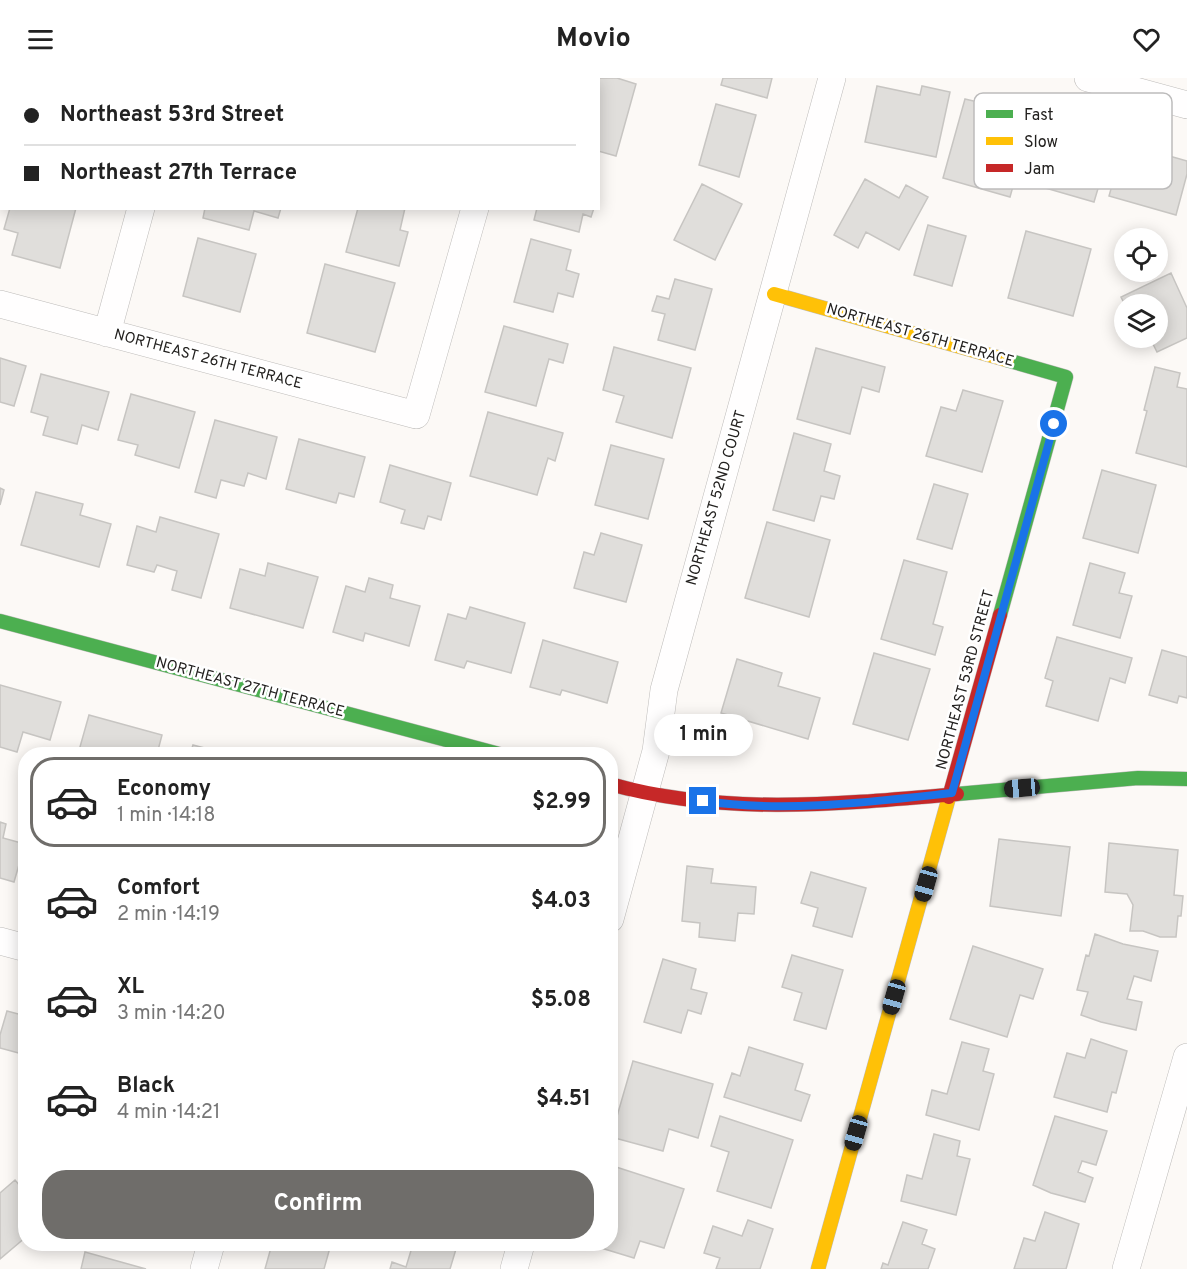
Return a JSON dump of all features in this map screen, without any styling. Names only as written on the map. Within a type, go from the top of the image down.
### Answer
[{"type":"street","name":"NORTHEAST 52ND COURT","points":[[618,890],[656,751],[664,690],[832,78]]},
{"type":"street","points":[[1088,78],[1143,93]]},
{"type":"street","points":[[1172,101],[1187,105]]},
{"type":"street","points":[[107,333],[140,210]]},
{"type":"street","name":"NORTHEAST 26TH TERRACE","points":[[0,304],[416,415],[474,210]]},
{"type":"street","name":"NORTHEAST 26TH TERRACE","points":[[774,294],[1066,377]]},
{"type":"street","name":"NORTHEAST 53RD STREET","points":[[818,1269],[1066,377]]},
{"type":"street","name":"NORTHEAST 27TH TERRACE","points":[[0,621],[473,747]]},
{"type":"street","points":[[618,786],[645,794],[723,804],[828,806],[1138,777],[1187,779]]},
{"type":"street","points":[[0,941],[18,946]]},
{"type":"street","points":[[1126,1269],[1187,1057]]},
{"type":"street","points":[[204,1269],[209,1251]]},
{"type":"street","points":[[514,1269],[519,1251]]},
{"type":"building","points":[[600,78],[617,78],[636,84],[616,156],[600,152]]},
{"type":"building","points":[[723,78],[772,78],[767,98],[721,85]]},
{"type":"building","points":[[877,86],[920,95],[922,86],[950,92],[936,157],[865,142]]},
{"type":"building","points":[[965,99],[974,101],[974,187],[943,178]]},
{"type":"building","points":[[716,104],[756,115],[739,177],[699,165]]},
{"type":"building","points":[[1172,157],[1187,161],[1187,174],[1176,215],[1109,196],[1111,189],[1172,189]]},
{"type":"building","points":[[865,179],[899,198],[906,185],[928,197],[899,250],[866,232],[858,248],[834,235]]},
{"type":"building","points":[[702,184],[742,204],[715,260],[674,240]]},
{"type":"building","points":[[982,189],[1012,189],[1010,197]]},
{"type":"building","points":[[1049,189],[1098,189],[1094,202]]},
{"type":"building","points":[[9,210],[75,210],[60,268],[12,255],[18,233],[4,229]]},
{"type":"building","points":[[205,210],[280,210],[278,218],[254,211],[249,230],[203,218]]},
{"type":"building","points":[[357,210],[405,210],[400,230],[408,232],[399,266],[346,252]]},
{"type":"building","points":[[536,210],[593,210],[591,217],[583,214],[579,232],[534,220]]},
{"type":"building","points":[[928,225],[966,236],[952,286],[914,275]]},
{"type":"building","points":[[1026,231],[1091,249],[1073,316],[1008,298]]},
{"type":"building","points":[[198,238],[256,254],[240,312],[183,296]]},
{"type":"building","points":[[531,239],[571,250],[566,270],[579,274],[573,297],[558,293],[553,312],[514,302]]},
{"type":"building","points":[[325,264],[395,283],[375,352],[307,333]]},
{"type":"building","points":[[1171,273],[1187,308],[1187,338],[1168,347],[1168,294],[1127,294],[1152,282],[1168,282],[1168,274]]},
{"type":"building","points":[[675,279],[712,289],[695,350],[658,340],[665,314],[652,311],[657,296],[669,299]]},
{"type":"building","points":[[504,326],[568,344],[563,363],[549,359],[536,406],[485,392]]},
{"type":"building","points":[[614,347],[691,368],[672,438],[616,422],[624,396],[603,390]]},
{"type":"building","points":[[816,348],[885,367],[879,392],[862,387],[850,434],[797,419]]},
{"type":"building","points":[[0,358],[26,366],[14,406],[0,402]]},
{"type":"building","points":[[1155,367],[1180,373],[1177,387],[1187,389],[1187,467],[1136,453]]},
{"type":"building","points":[[41,374],[109,392],[98,430],[82,425],[77,444],[43,435],[48,417],[31,412]]},
{"type":"building","points":[[963,390],[1003,401],[982,472],[926,456],[941,407],[956,411]]},
{"type":"building","points":[[131,394],[195,412],[179,468],[135,455],[138,445],[118,440]]},
{"type":"building","points":[[488,412],[563,433],[555,461],[548,458],[537,495],[470,476]]},
{"type":"building","points":[[215,420],[277,437],[266,479],[248,473],[244,486],[221,480],[216,498],[195,492]]},
{"type":"building","points":[[794,433],[831,444],[824,471],[840,476],[834,499],[821,496],[814,521],[773,510]]},
{"type":"building","points":[[299,439],[365,457],[354,497],[339,493],[336,503],[286,489]]},
{"type":"building","points":[[611,445],[664,459],[648,519],[595,505]]},
{"type":"building","points":[[390,465],[451,483],[441,520],[428,516],[424,529],[401,523],[405,510],[380,502]]},
{"type":"building","points":[[1102,470],[1156,485],[1138,553],[1083,538]]},
{"type":"building","points":[[934,484],[968,494],[952,549],[917,539]]},
{"type":"building","points":[[0,488],[4,490],[0,505]]},
{"type":"building","points":[[36,492],[83,504],[80,515],[111,524],[99,567],[21,545]]},
{"type":"building","points":[[160,517],[219,534],[201,598],[172,590],[177,571],[157,565],[154,572],[127,565],[137,526],[156,532]]},
{"type":"building","points":[[767,522],[830,540],[809,617],[745,598]]},
{"type":"building","points":[[601,533],[642,545],[626,602],[574,588],[584,552],[594,555]]},
{"type":"building","points":[[904,560],[947,572],[933,624],[943,627],[935,655],[881,639]]},
{"type":"building","points":[[268,563],[318,577],[303,628],[230,608],[240,569],[265,576]]},
{"type":"building","points":[[1090,563],[1125,573],[1119,593],[1132,596],[1120,638],[1073,625]]},
{"type":"building","points":[[369,578],[393,585],[390,598],[420,606],[409,646],[365,633],[363,641],[333,632],[346,586],[365,592]]},
{"type":"building","points":[[470,607],[525,623],[511,673],[467,661],[464,668],[435,660],[448,614],[466,619]]},
{"type":"building","points":[[1057,637],[1132,658],[1125,683],[1110,678],[1098,721],[1046,706],[1053,681],[1045,678]]},
{"type":"building","points":[[543,640],[618,662],[607,703],[562,690],[560,695],[530,687]]},
{"type":"building","points":[[1162,650],[1187,657],[1187,698],[1179,696],[1177,703],[1149,695]]},
{"type":"building","points":[[874,653],[930,669],[908,740],[853,724]]},
{"type":"building","points":[[737,659],[782,673],[778,686],[820,698],[808,739],[721,713]]},
{"type":"building","points":[[0,685],[61,702],[50,740],[23,732],[17,752],[0,747]]},
{"type":"building","points":[[89,715],[162,735],[159,747],[80,747]]},
{"type":"building","points":[[0,822],[6,824],[3,838],[18,842],[18,868],[14,882],[0,878]]},
{"type":"building","points":[[999,839],[1070,847],[1061,916],[990,906]]},
{"type":"building","points":[[1109,843],[1178,850],[1174,895],[1183,896],[1176,937],[1160,937],[1143,931],[1130,931],[1133,905],[1127,894],[1105,892]]},
{"type":"building","points":[[687,866],[713,869],[711,883],[756,887],[754,914],[738,913],[735,941],[699,937],[700,923],[682,921]]},
{"type":"building","points":[[811,872],[866,888],[852,937],[813,926],[818,908],[801,903]]},
{"type":"building","points":[[1095,934],[1123,944],[1158,951],[1151,981],[1134,976],[1127,999],[1142,1002],[1136,1030],[1081,1015],[1088,992],[1077,990],[1086,955],[1089,956]]},
{"type":"building","points":[[973,946],[1043,969],[1033,999],[1020,995],[1007,1037],[950,1019]]},
{"type":"building","points":[[792,955],[843,970],[826,1029],[794,1020],[802,993],[782,987]]},
{"type":"building","points":[[663,959],[696,969],[691,989],[707,993],[701,1014],[688,1010],[681,1033],[644,1022]]},
{"type":"building","points":[[7,1011],[18,1014],[18,1053],[0,1048],[0,1035]]},
{"type":"building","points":[[1091,1039],[1127,1051],[1116,1093],[1112,1092],[1107,1112],[1054,1097],[1067,1053],[1085,1058]]},
{"type":"building","points":[[962,1042],[989,1049],[983,1071],[994,1074],[979,1130],[926,1115],[932,1090],[947,1094]]},
{"type":"building","points":[[749,1047],[803,1064],[795,1090],[810,1095],[801,1121],[724,1097],[732,1073],[740,1076]]},
{"type":"building","points":[[633,1061],[713,1084],[698,1138],[669,1129],[663,1151],[618,1139],[618,1113]]},
{"type":"building","points":[[720,1116],[793,1140],[771,1208],[717,1191],[729,1152],[711,1146]]},
{"type":"building","points":[[1055,1116],[1107,1131],[1096,1165],[1082,1161],[1078,1172],[1093,1178],[1085,1202],[1051,1193],[1033,1185]]},
{"type":"building","points":[[934,1134],[960,1141],[957,1156],[970,1159],[956,1215],[901,1201],[907,1175],[922,1179]]},
{"type":"building","points":[[618,1168],[684,1189],[664,1248],[640,1241],[634,1258],[611,1251],[618,1251]]},
{"type":"building","points":[[15,1180],[18,1184],[18,1244],[0,1259],[0,1193]]},
{"type":"building","points":[[1045,1212],[1079,1224],[1066,1269],[1014,1269],[1024,1238],[1035,1241]]},
{"type":"building","points":[[748,1220],[773,1229],[760,1269],[716,1269],[720,1258],[704,1253],[713,1226],[742,1236]]},
{"type":"building","points":[[903,1222],[927,1230],[922,1244],[935,1249],[928,1269],[881,1269],[883,1263],[888,1265]]},
{"type":"building","points":[[270,1251],[329,1251],[324,1269],[265,1269]]},
{"type":"building","points":[[411,1251],[455,1251],[450,1269],[390,1269],[392,1262],[406,1267]]},
{"type":"building","points":[[85,1252],[146,1269],[81,1269]]},
{"type":"traffic: fast","points":[[1000,615],[1066,377],[1007,360]]},
{"type":"traffic: fast","points":[[0,621],[473,747]]},
{"type":"traffic: fast","points":[[957,794],[1138,778],[1187,779]]},
{"type":"traffic: slow","points":[[774,294],[1007,360]]},
{"type":"traffic: slow","points":[[818,1269],[949,797]]},
{"type":"traffic: jam","points":[[949,797],[1000,615]]},
{"type":"traffic: jam","points":[[618,786],[653,794],[739,804],[826,804],[957,794]]},
{"type":"route","points":[[703,801],[723,804],[828,806],[952,793],[1054,424]]}]
